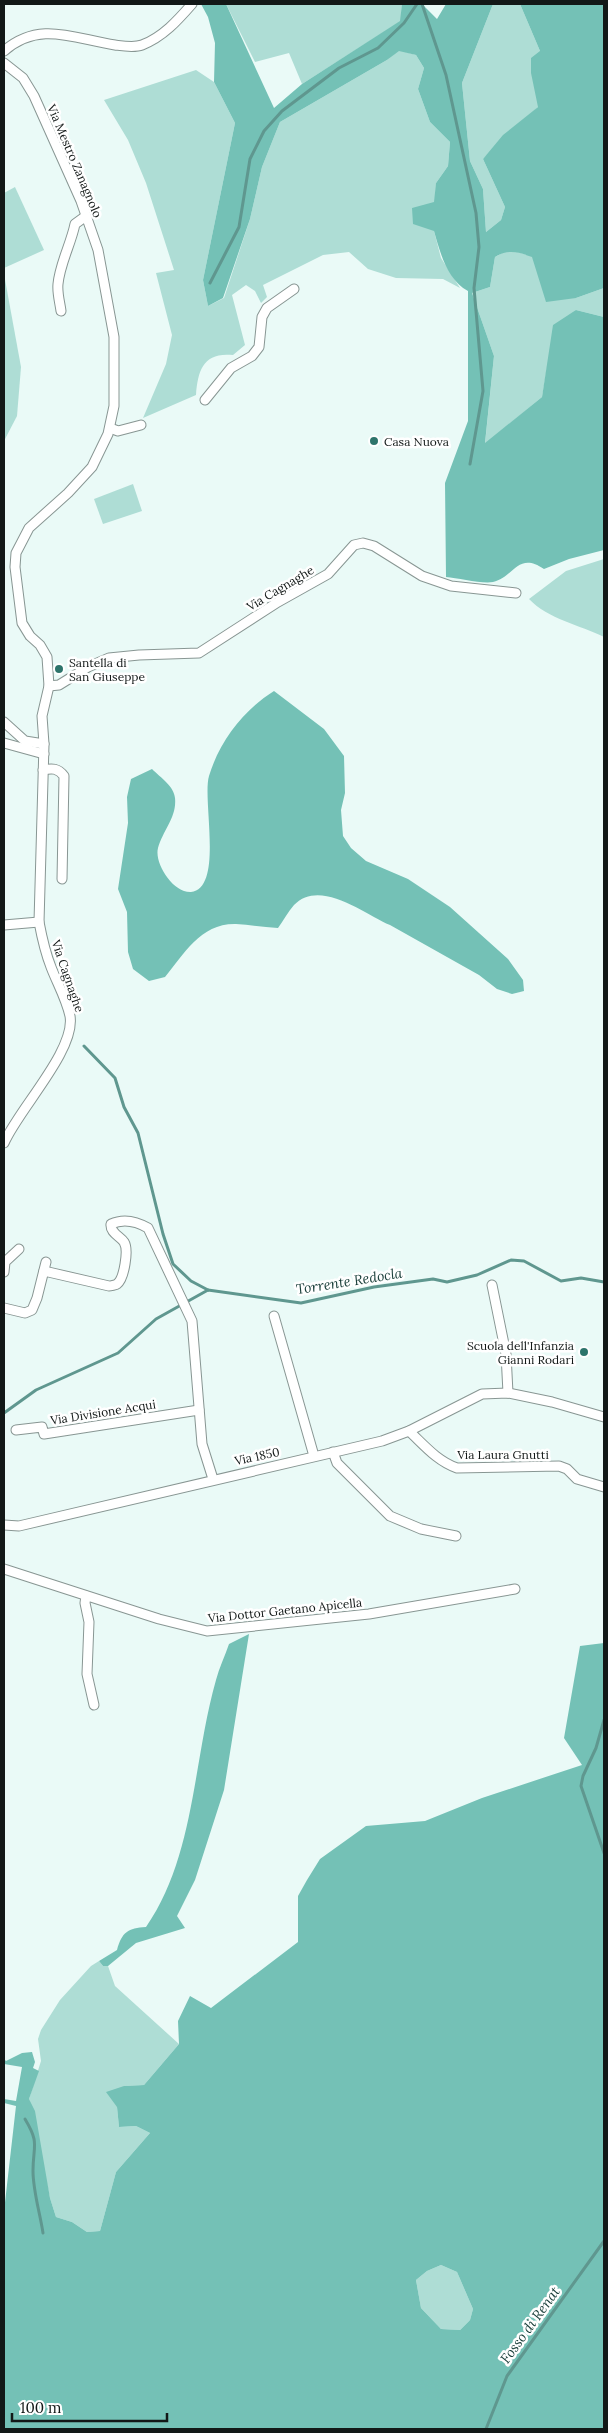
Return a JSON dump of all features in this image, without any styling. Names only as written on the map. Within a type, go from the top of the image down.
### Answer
[{"type":"street","points":[[4,50],[33,34],[53,32],[105,43],[140,46],[157,37],[176,22],[192,4]]},
{"type":"street","name":"Via Mestro Zanagnolo","points":[[4,64],[22,78],[34,96],[86,216],[98,250],[114,338],[116,380],[110,428]]},
{"type":"street","points":[[61,311],[58,286],[60,272],[72,239],[75,224],[86,216]]},
{"type":"street","points":[[204,400],[231,368],[252,356],[258,347],[262,316],[268,308],[294,289]]},
{"type":"street","points":[[110,428],[118,431],[141,425]]},
{"type":"street","name":"Via Cagnaghe","points":[[4,1143],[59,1056],[68,1036],[70,1018],[64,996],[43,945],[39,922],[44,754],[42,716],[49,686],[46,653],[25,630],[22,623],[15,568],[16,552],[29,528],[68,493],[92,467],[110,428]]},
{"type":"street","name":"Via Cagnaghe","points":[[49,686],[59,685],[88,667],[109,658],[199,653],[278,602],[328,574],[354,545],[363,543],[374,546],[422,576],[451,586],[516,593]]},
{"type":"street","points":[[4,722],[25,741],[44,744]]},
{"type":"street","points":[[4,743],[44,754]]},
{"type":"street","points":[[43,770],[53,768],[60,770],[64,776],[62,878]]},
{"type":"street","points":[[4,926],[39,922]]},
{"type":"street","points":[[4,1308],[25,1312],[32,1310],[45,1266],[109,1286],[117,1284],[120,1281],[127,1254],[125,1243],[112,1229],[111,1224],[123,1221],[138,1222],[148,1228],[190,1316],[202,1444],[213,1479]]},
{"type":"street","points":[[4,1272],[5,1262],[19,1249]]},
{"type":"street","points":[[492,1285],[506,1354],[508,1393]]},
{"type":"street","points":[[274,1316],[314,1456]]},
{"type":"street","name":"Via 1850","points":[[4,1525],[19,1526],[213,1479],[382,1441],[409,1431],[482,1394],[508,1393],[604,1417]]},
{"type":"street","name":"Via Divisione Acqui","points":[[16,1430],[42,1427],[44,1434],[199,1410]]},
{"type":"street","name":"Via Laura Gnutti","points":[[409,1431],[441,1461],[457,1468],[559,1466],[566,1469],[577,1479],[604,1487]]},
{"type":"street","points":[[333,1452],[337,1463],[390,1516],[421,1529],[456,1536]]},
{"type":"street","name":"Via Dottor Gaetano Apicella","points":[[4,1569],[86,1596],[208,1632],[369,1614],[516,1589]]},
{"type":"street","points":[[86,1596],[85,1603],[89,1622],[87,1674],[94,1705]]},
{"type":"green space","points":[[201,4],[226,4],[274,108],[302,84],[400,21],[402,4],[422,4],[437,19],[446,4],[493,4],[462,83],[470,161],[483,189],[486,232],[501,220],[505,207],[483,159],[503,135],[538,107],[531,73],[531,58],[540,51],[520,4],[604,4],[604,288],[576,298],[546,302],[532,257],[509,252],[495,257],[490,287],[472,293],[494,356],[485,443],[542,397],[553,325],[576,310],[604,317],[604,550],[569,559],[544,569],[535,564],[522,564],[493,582],[476,582],[446,577],[445,483],[468,421],[468,291],[455,280],[445,265],[434,231],[413,224],[412,208],[434,202],[436,183],[448,166],[450,142],[430,122],[418,89],[424,68],[416,55],[399,51],[387,60],[280,122],[262,167],[250,219],[223,298],[208,306],[203,280],[235,123],[214,82],[215,43],[208,17]]},
{"type":"green space","points":[[226,4],[402,4],[401,21],[302,84],[289,53],[255,62]]},
{"type":"green space","points":[[493,4],[520,4],[540,51],[538,107],[483,159],[505,207],[501,220],[486,232],[483,189],[470,161],[462,83]]},
{"type":"green space","points":[[399,50],[416,55],[424,68],[418,89],[430,122],[450,142],[448,166],[436,183],[434,231],[441,258],[460,288],[443,279],[396,278],[368,269],[349,252],[323,255],[263,285],[267,297],[261,303],[255,291],[246,285],[232,295],[245,345],[233,355],[215,356],[204,364],[199,377],[196,395],[143,418],[166,364],[172,335],[156,273],[174,270],[146,183],[128,140],[104,100],[196,70],[214,82],[235,123],[203,280],[208,306],[224,298],[250,219],[262,167],[280,122],[387,60]]},
{"type":"green space","points":[[15,187],[44,250],[4,268],[4,193]]},
{"type":"green space","points":[[504,252],[517,252],[532,256],[576,298],[604,288],[604,317],[576,310],[547,368],[542,397],[485,444],[494,356],[472,293],[490,287],[495,257]]},
{"type":"green space","points":[[4,274],[21,367],[17,416],[4,441]]},
{"type":"green space","points":[[133,484],[142,511],[103,524],[94,499]]},
{"type":"green space","points":[[604,559],[604,637],[545,612],[529,599],[566,571]]},
{"type":"green space","points":[[274,691],[324,729],[344,756],[345,793],[341,810],[343,836],[351,848],[366,861],[408,879],[450,907],[508,959],[523,980],[524,991],[512,994],[497,989],[479,975],[390,925],[342,901],[316,895],[305,898],[294,905],[278,928],[236,924],[224,925],[203,934],[165,977],[149,981],[133,969],[128,952],[127,912],[118,889],[128,823],[127,797],[131,779],[152,769],[172,790],[175,798],[174,811],[160,841],[158,848],[159,861],[166,876],[178,888],[191,892],[201,887],[207,876],[209,860],[209,776],[226,738],[234,727],[253,707]]},
{"type":"green space","points":[[249,1634],[224,1790],[195,1880],[177,1916],[185,1928],[136,1943],[108,1966],[103,1966],[99,1961],[117,1950],[121,1939],[127,1932],[135,1928],[146,1927],[162,1900],[184,1839],[208,1711],[217,1676],[229,1644]]},
{"type":"green space","points":[[604,1643],[604,2429],[4,2429],[4,2211],[16,2106],[4,2103],[4,2099],[16,2101],[22,2067],[4,2064],[4,2059],[6,2061],[22,2053],[32,2052],[35,2062],[33,2068],[39,2071],[29,2099],[35,2111],[50,2198],[56,2217],[72,2222],[87,2232],[100,2231],[116,2172],[150,2133],[136,2126],[119,2127],[117,2107],[106,2092],[124,2086],[144,2085],[179,2044],[178,2021],[190,1996],[211,2008],[298,1942],[298,1896],[307,1880],[320,1859],[366,1826],[425,1821],[482,1798],[582,1765],[564,1738],[580,1646]],"holes":[[[441,2265],[457,2272],[473,2309],[470,2320],[460,2330],[441,2329],[421,2308],[416,2280],[427,2271]]]},
{"type":"green space","points":[[99,1961],[103,1966],[108,1966],[115,1986],[179,2044],[144,2085],[124,2086],[117,2107],[119,2127],[136,2126],[150,2133],[116,2172],[100,2231],[87,2232],[72,2222],[56,2217],[50,2198],[29,2099],[41,2061],[38,2039],[41,2030],[60,2000],[91,1966]]},
{"type":"green space","points":[[441,2265],[457,2272],[473,2309],[470,2320],[460,2330],[441,2329],[421,2308],[416,2280],[427,2271]]},
{"type":"waterway","points":[[210,283],[239,227],[250,159],[264,131],[282,111],[339,68],[378,48],[404,23],[417,4]]},
{"type":"waterway","points":[[422,4],[446,75],[476,213],[479,247],[474,288],[483,391],[470,464]]},
{"type":"waterway","points":[[84,1046],[115,1078],[124,1107],[138,1133],[163,1234],[173,1264],[191,1281],[208,1290]]},
{"type":"waterway","name":"Torrente Redocla","points":[[4,1413],[36,1390],[118,1353],[156,1319],[208,1290],[301,1303],[374,1287],[433,1279],[447,1282],[477,1275],[511,1260],[524,1261],[561,1281],[581,1278],[604,1282]]},
{"type":"waterway","name":"Fosso di Renat","points":[[604,1720],[596,1748],[583,1776],[581,1786],[604,1853]]},
{"type":"waterway","points":[[25,2119],[33,2134],[35,2145],[33,2179],[43,2233]]},
{"type":"waterway","name":"Fosso di Renat","points":[[486,2429],[507,2376],[604,2241]]},
{"type":"place","name":"Casa Nuova","points":[[374,441]]},
{"type":"place","name":"Santella di San Giuseppe","points":[[59,669]]},
{"type":"place","name":"Scuola dell'Infanzia Gianni Rodari","points":[[584,1352]]}]
